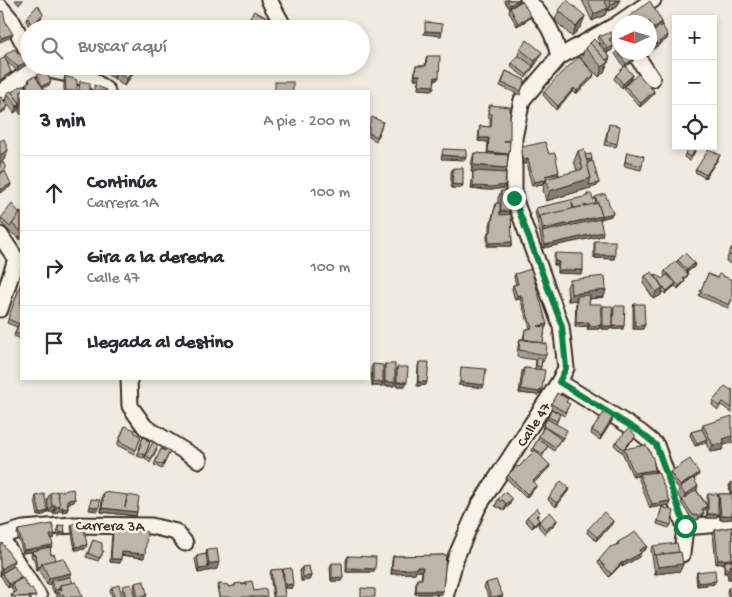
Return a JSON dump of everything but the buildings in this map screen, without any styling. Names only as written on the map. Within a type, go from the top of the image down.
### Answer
[{"type":"street","points":[[269,0],[280,20]]},
{"type":"street","points":[[528,0],[551,29],[556,40],[559,58]]},
{"type":"street","name":"Calle 47","points":[[634,15],[653,0]]},
{"type":"street","points":[[0,7],[12,21],[20,37]]},
{"type":"street","name":"Calle 47","points":[[445,597],[456,557],[478,507],[559,382],[566,368],[562,326],[514,198],[514,138],[522,100],[559,58],[612,31]]},
{"type":"street","points":[[639,60],[652,80]]},
{"type":"street","points":[[0,93],[23,75]]},
{"type":"street","points":[[73,75],[90,79],[106,90]]},
{"type":"street","points":[[0,235],[18,259],[0,309]]},
{"type":"street","points":[[129,380],[130,406],[145,427],[199,460]]},
{"type":"street","points":[[559,382],[640,432],[656,445],[685,526],[682,554]]},
{"type":"street","points":[[685,526],[732,523]]},
{"type":"street","name":"Carrera 3A","points":[[0,536],[24,529],[72,525],[151,526],[176,532],[185,543]]},
{"type":"street","points":[[0,536],[39,597]]},
{"type":"route","points":[[514,198],[562,326],[566,368],[559,382],[616,416],[656,445],[685,526]]}]
